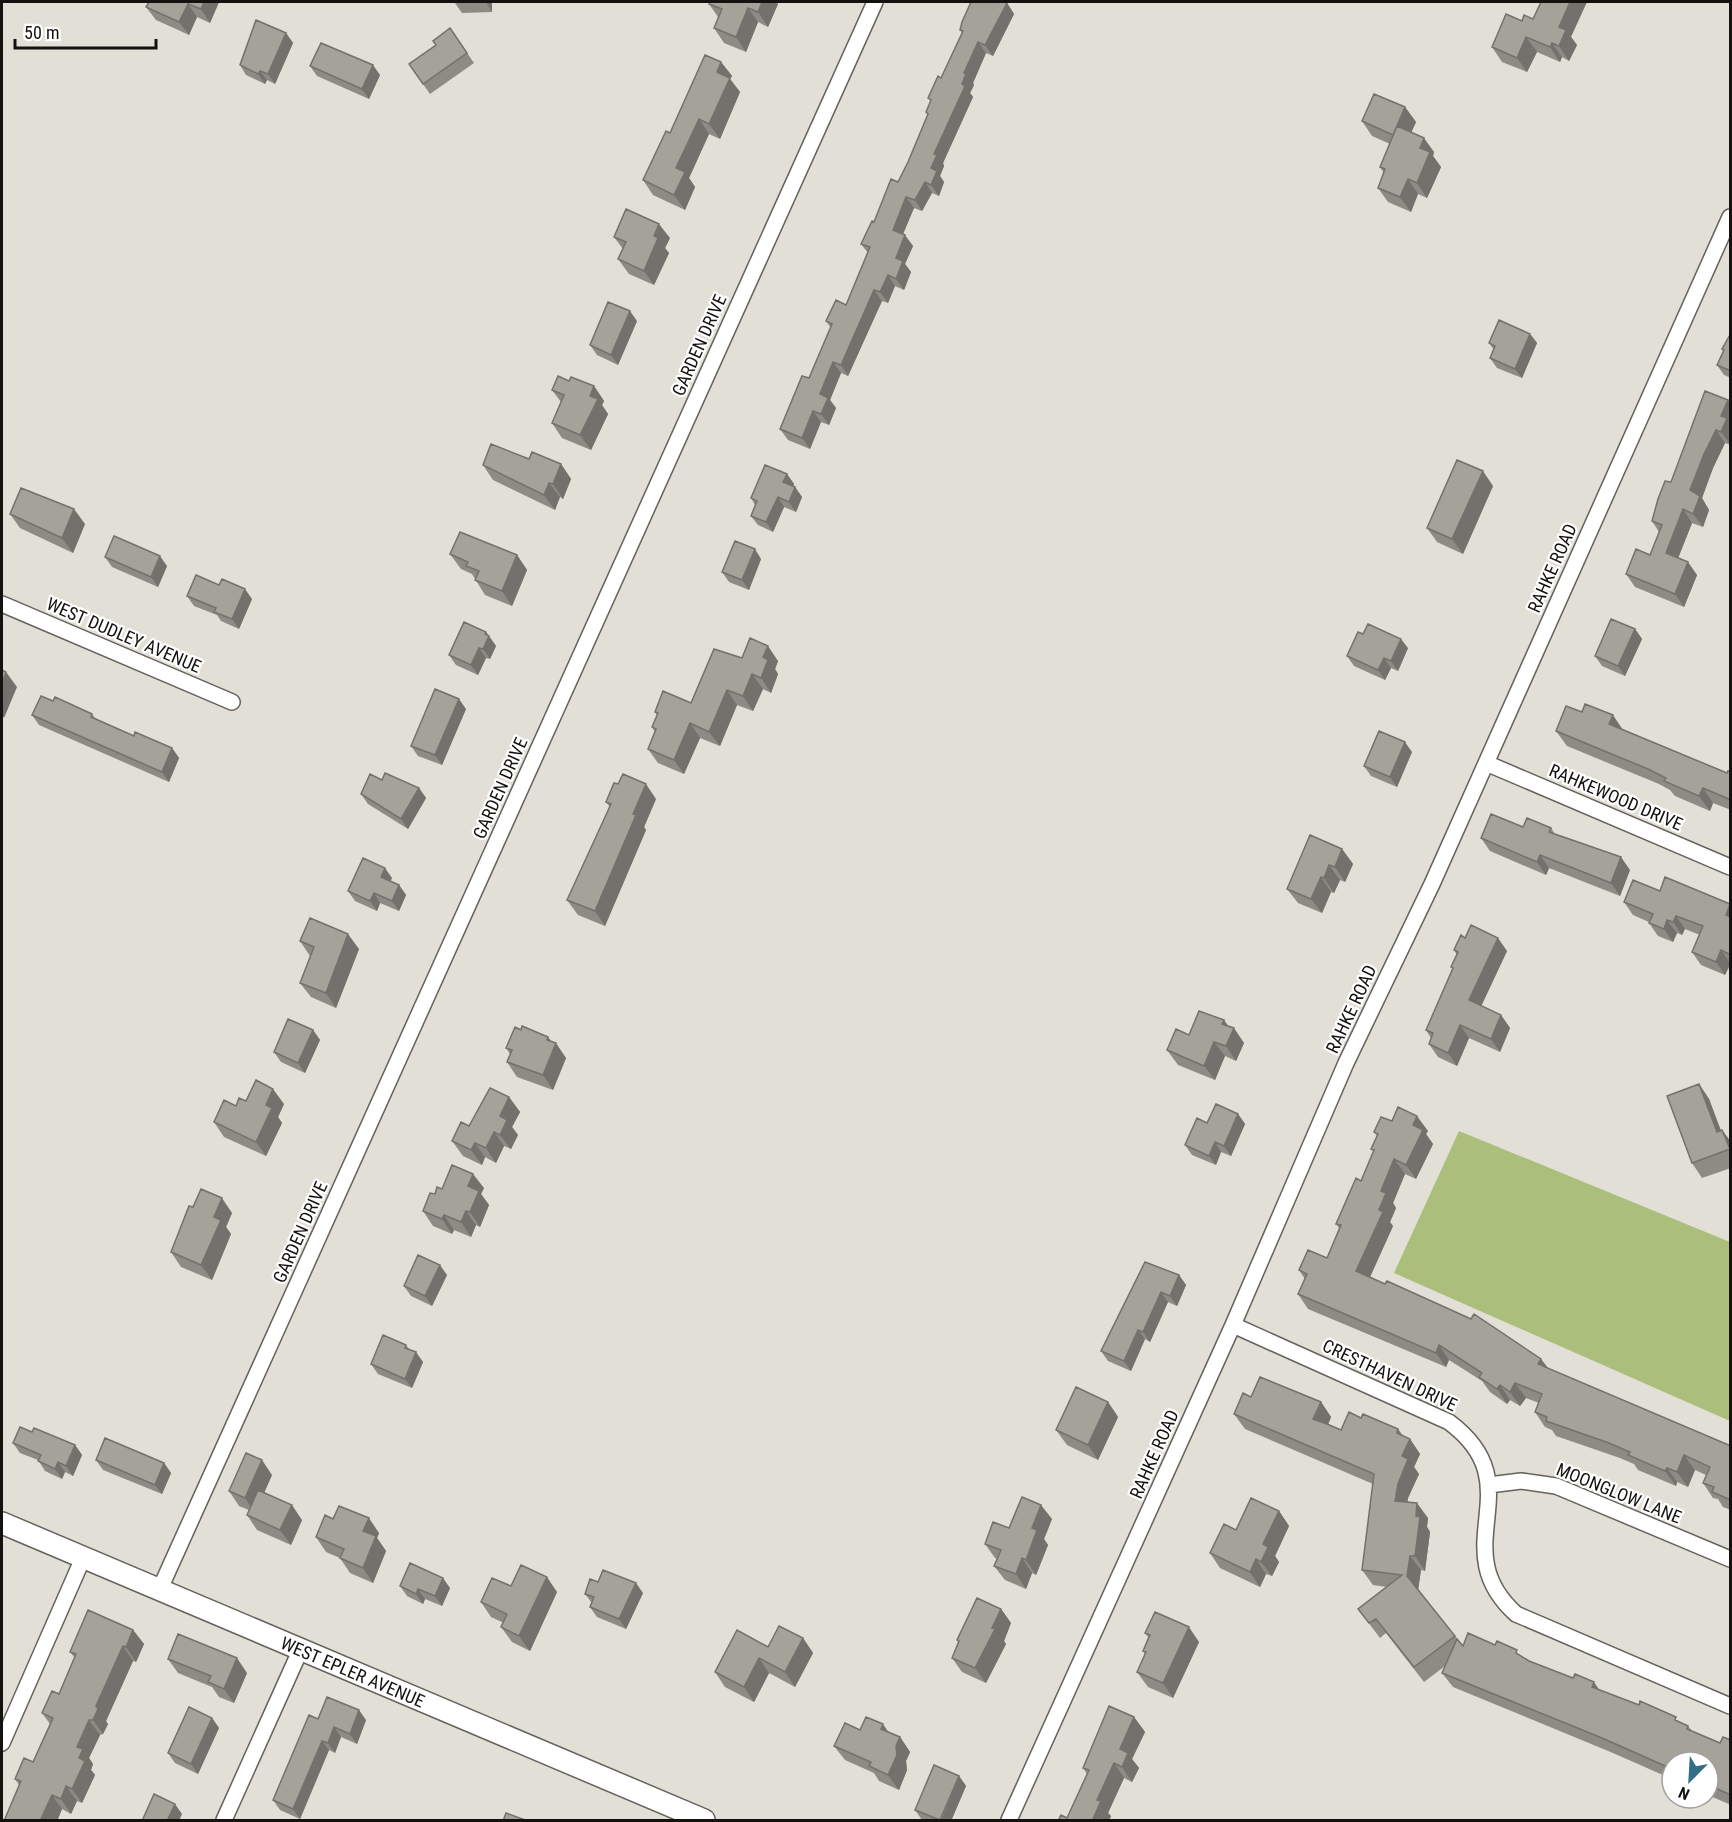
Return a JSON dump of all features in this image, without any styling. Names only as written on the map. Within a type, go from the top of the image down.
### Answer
[{"type":"street","name":"GARDEN DRIVE","points":[[159,1591],[875,2]]},
{"type":"street","name":"RAHKE ROAD","points":[[1009,1821],[1233,1325],[1346,1063],[1432,884],[1731,217]]},
{"type":"street","name":"WEST DUDLEY AVENUE","points":[[2,604],[232,702]]},
{"type":"street","name":"RAHKEWOOD DRIVE","points":[[1486,763],[1731,867]]},
{"type":"street","name":"CRESTHAVEN DRIVE","points":[[1233,1325],[1449,1422],[1465,1434],[1476,1448],[1485,1466],[1489,1485],[1490,1506],[1483,1537],[1484,1557],[1493,1586],[1509,1608],[1536,1624],[1731,1706]]},
{"type":"street","name":"MOONGLOW LANE","points":[[1489,1485],[1521,1481],[1556,1486],[1731,1559]]},
{"type":"street","name":"WEST EPLER AVENUE","points":[[2,1524],[704,1821]]},
{"type":"street","points":[[2,1743],[83,1558]]},
{"type":"street","points":[[224,1821],[300,1651]]},
{"type":"green space","points":[[1459,1131],[1730,1242],[1730,1421],[1394,1273]]},
{"type":"building","points":[[149,2],[204,2],[201,9],[188,4],[179,22],[146,7]]},
{"type":"building","points":[[710,2],[762,2],[758,12],[748,8],[736,37],[714,28],[722,9],[709,4]]},
{"type":"building","points":[[971,2],[1007,3],[985,45],[978,42],[964,73],[966,74],[962,84],[965,86],[934,154],[937,155],[931,168],[937,171],[931,185],[925,182],[915,200],[906,197],[893,230],[905,235],[896,258],[903,261],[896,279],[888,275],[880,292],[874,290],[841,365],[833,362],[820,394],[828,398],[821,414],[813,411],[802,438],[780,429],[802,376],[809,378],[832,324],[826,321],[836,300],[846,305],[870,247],[861,244],[872,221],[874,222],[891,179],[898,182],[908,162],[928,114],[926,112],[931,100],[928,98],[938,76],[941,78],[963,31],[960,30],[962,22]]},
{"type":"building","points":[[1541,2],[1570,2],[1559,27],[1566,30],[1559,46],[1552,43],[1550,47],[1526,37],[1517,58],[1492,47],[1506,14],[1522,21],[1524,15],[1533,19]]},
{"type":"building","points":[[256,20],[286,33],[268,74],[260,71],[258,74],[240,65]]},
{"type":"building","points":[[450,28],[467,53],[423,84],[409,64],[436,45],[433,41]]},
{"type":"building","points":[[321,43],[373,65],[362,89],[310,66]]},
{"type":"building","points":[[705,55],[721,62],[717,72],[730,78],[709,124],[699,119],[676,168],[685,172],[674,195],[643,180],[666,131],[670,133]]},
{"type":"building","points":[[1374,94],[1405,107],[1393,135],[1362,121]]},
{"type":"building","points":[[1397,126],[1424,138],[1420,148],[1430,152],[1417,183],[1408,179],[1400,197],[1378,188],[1385,169],[1380,167]]},
{"type":"building","points":[[626,209],[659,224],[654,236],[658,238],[644,271],[618,259],[626,242],[614,237]]},
{"type":"building","points":[[608,302],[630,311],[611,355],[590,345]]},
{"type":"building","points":[[1499,320],[1530,334],[1515,369],[1490,358],[1495,346],[1489,343]]},
{"type":"building","points":[[1731,333],[1731,371],[1717,365],[1724,350],[1722,349]]},
{"type":"building","points":[[558,376],[569,381],[571,377],[594,386],[590,396],[598,399],[580,435],[552,423],[564,395],[552,390]]},
{"type":"building","points":[[1705,391],[1728,400],[1721,416],[1727,418],[1721,432],[1716,430],[1690,490],[1700,496],[1693,514],[1683,509],[1666,553],[1688,562],[1675,594],[1626,574],[1636,549],[1650,555],[1662,525],[1652,521],[1658,499],[1665,481],[1671,482]]},
{"type":"building","points":[[491,444],[529,459],[532,452],[561,464],[553,484],[549,483],[544,495],[483,465]]},
{"type":"building","points":[[1457,460],[1483,471],[1452,539],[1427,528]]},
{"type":"building","points":[[765,465],[787,474],[783,482],[795,487],[789,502],[778,497],[766,522],[751,516],[757,501],[751,498]]},
{"type":"building","points":[[21,488],[74,509],[62,538],[10,514]]},
{"type":"building","points":[[460,532],[517,555],[502,591],[475,580],[479,571],[466,566],[468,562],[450,554]]},
{"type":"building","points":[[114,536],[160,556],[151,577],[105,557]]},
{"type":"building","points":[[735,541],[755,549],[742,580],[722,572]]},
{"type":"building","points":[[196,575],[219,585],[222,579],[245,589],[232,619],[214,612],[216,608],[187,596]]},
{"type":"building","points":[[1611,619],[1635,629],[1618,666],[1595,656]]},
{"type":"building","points":[[464,622],[486,632],[485,634],[489,636],[483,649],[479,648],[471,665],[449,655]]},
{"type":"building","points":[[1368,624],[1401,639],[1391,661],[1384,658],[1378,670],[1347,656],[1358,632],[1363,634]]},
{"type":"building","points":[[750,638],[768,646],[763,657],[768,660],[761,678],[752,674],[743,696],[727,690],[709,732],[690,723],[674,760],[648,749],[656,729],[652,727],[663,691],[691,703],[714,649],[742,658]]},
{"type":"building","points":[[2,670],[6,672],[2,683]]},
{"type":"building","points":[[435,689],[459,699],[435,755],[411,746]]},
{"type":"building","points":[[41,696],[53,701],[55,697],[92,714],[91,717],[134,736],[135,732],[172,748],[162,772],[32,715]]},
{"type":"building","points":[[1585,704],[1613,715],[1609,724],[1727,773],[1731,772],[1731,800],[1703,788],[1699,796],[1664,781],[1666,778],[1648,769],[1556,731],[1566,706],[1582,712]]},
{"type":"building","points":[[1379,731],[1405,742],[1390,777],[1364,766]]},
{"type":"building","points":[[385,773],[419,788],[401,819],[361,794],[370,774],[382,780]]},
{"type":"building","points":[[623,774],[646,784],[633,814],[636,815],[595,911],[567,900],[611,804],[606,802],[614,783],[618,784]]},
{"type":"building","points":[[1491,814],[1523,827],[1527,818],[1551,828],[1549,832],[1621,857],[1611,883],[1540,855],[1537,862],[1481,838]]},
{"type":"building","points":[[1310,835],[1342,849],[1335,867],[1329,865],[1311,899],[1287,889]]},
{"type":"building","points":[[363,858],[385,868],[381,877],[399,885],[392,901],[374,893],[370,901],[348,891]]},
{"type":"building","points":[[1665,877],[1730,904],[1726,915],[1731,917],[1731,955],[1721,950],[1716,962],[1692,952],[1703,926],[1676,916],[1673,922],[1667,920],[1664,929],[1649,923],[1653,914],[1624,902],[1633,880],[1660,891]]},
{"type":"building","points":[[310,918],[348,934],[326,993],[300,983],[314,947],[300,941]]},
{"type":"building","points":[[1471,925],[1498,938],[1469,1000],[1501,1015],[1491,1039],[1460,1025],[1448,1053],[1429,1044],[1433,1033],[1426,1030],[1453,968],[1451,967],[1458,952],[1454,950],[1461,935],[1465,938]]},
{"type":"building","points":[[1199,1011],[1224,1020],[1222,1024],[1234,1028],[1226,1046],[1214,1042],[1204,1066],[1167,1050],[1176,1029],[1189,1035]]},
{"type":"building","points":[[288,1019],[313,1030],[298,1063],[274,1052]]},
{"type":"building","points":[[522,1026],[556,1043],[543,1075],[507,1062],[512,1050],[506,1048],[515,1027],[521,1030]]},
{"type":"building","points":[[256,1080],[273,1089],[266,1105],[272,1108],[256,1142],[214,1122],[224,1100],[236,1106],[239,1098],[246,1101]]},
{"type":"building","points":[[1699,1084],[1717,1132],[1722,1130],[1730,1149],[1692,1163],[1667,1096]]},
{"type":"building","points":[[490,1088],[509,1097],[500,1116],[507,1120],[500,1135],[494,1132],[486,1148],[475,1143],[471,1150],[452,1141],[461,1122],[469,1126]]},
{"type":"building","points":[[1216,1104],[1238,1114],[1224,1146],[1215,1142],[1209,1156],[1185,1145],[1197,1118],[1207,1123]]},
{"type":"building","points":[[1398,1107],[1417,1116],[1413,1125],[1423,1130],[1406,1165],[1394,1159],[1381,1191],[1386,1193],[1379,1210],[1383,1212],[1356,1271],[1385,1284],[1387,1281],[1471,1319],[1474,1314],[1541,1359],[1538,1364],[1731,1446],[1731,1500],[1712,1492],[1714,1487],[1703,1483],[1710,1467],[1684,1455],[1677,1472],[1667,1468],[1665,1471],[1628,1455],[1630,1452],[1609,1443],[1546,1421],[1547,1417],[1535,1412],[1542,1394],[1515,1383],[1510,1392],[1500,1385],[1497,1389],[1479,1377],[1482,1373],[1439,1345],[1436,1353],[1298,1294],[1307,1274],[1299,1270],[1308,1250],[1327,1258],[1341,1225],[1336,1224],[1356,1178],[1361,1181],[1374,1150],[1371,1149],[1378,1134],[1374,1132],[1381,1117],[1392,1121]]},
{"type":"building","points":[[452,1165],[473,1174],[468,1186],[479,1191],[470,1212],[466,1211],[461,1222],[444,1215],[442,1219],[423,1211],[430,1193],[435,1194],[437,1187],[442,1189]]},
{"type":"building","points":[[201,1189],[222,1198],[214,1217],[221,1220],[201,1265],[171,1252],[189,1206],[193,1207]]},
{"type":"building","points":[[418,1255],[440,1265],[425,1296],[404,1286]]},
{"type":"building","points":[[1145,1262],[1179,1275],[1170,1296],[1161,1292],[1143,1332],[1138,1330],[1124,1361],[1101,1351]]},
{"type":"building","points":[[383,1335],[416,1352],[405,1379],[371,1364]]},
{"type":"building","points":[[1260,1377],[1321,1402],[1313,1419],[1341,1430],[1349,1412],[1361,1418],[1363,1414],[1398,1429],[1397,1433],[1410,1439],[1402,1456],[1408,1459],[1398,1484],[1395,1501],[1417,1503],[1416,1516],[1420,1517],[1415,1556],[1410,1556],[1407,1576],[1455,1636],[1414,1667],[1376,1619],[1369,1623],[1358,1609],[1402,1575],[1362,1570],[1374,1474],[1234,1414],[1243,1393],[1251,1397]]},
{"type":"building","points":[[1076,1387],[1108,1402],[1088,1445],[1056,1430]]},
{"type":"building","points":[[20,1427],[32,1432],[34,1428],[75,1445],[66,1466],[58,1462],[55,1469],[38,1461],[41,1455],[13,1443]]},
{"type":"building","points":[[105,1438],[164,1463],[155,1485],[96,1460]]},
{"type":"building","points":[[246,1453],[262,1460],[245,1498],[229,1491]]},
{"type":"building","points":[[258,1490],[292,1505],[280,1530],[247,1515]]},
{"type":"building","points":[[1022,1497],[1041,1505],[1032,1528],[1037,1530],[1026,1560],[1022,1558],[1016,1574],[994,1566],[1001,1550],[985,1544],[993,1522],[1009,1528]]},
{"type":"building","points":[[1251,1498],[1279,1511],[1263,1544],[1268,1547],[1261,1562],[1256,1559],[1250,1572],[1210,1553],[1224,1524],[1236,1530]]},
{"type":"building","points":[[339,1506],[369,1518],[363,1531],[376,1536],[363,1568],[340,1558],[344,1549],[316,1537],[325,1515],[333,1519]]},
{"type":"building","points":[[410,1563],[443,1578],[435,1596],[418,1589],[416,1594],[400,1586]]},
{"type":"building","points":[[521,1565],[547,1577],[519,1636],[501,1627],[507,1614],[481,1602],[492,1578],[511,1586]]},
{"type":"building","points":[[603,1570],[636,1583],[619,1619],[590,1607],[594,1597],[585,1594],[590,1579],[598,1582]]},
{"type":"building","points":[[977,1598],[1001,1609],[992,1628],[995,1629],[975,1668],[952,1658],[959,1641],[957,1640]]},
{"type":"building","points":[[88,1610],[133,1630],[126,1647],[123,1646],[96,1706],[98,1709],[93,1720],[89,1720],[77,1747],[83,1749],[79,1758],[85,1761],[72,1789],[66,1786],[61,1799],[52,1795],[40,1821],[4,1821],[21,1781],[15,1779],[24,1758],[33,1762],[53,1718],[42,1713],[52,1691],[59,1694],[76,1654],[70,1652]]},
{"type":"building","points":[[1155,1612],[1189,1627],[1163,1683],[1137,1672],[1146,1652],[1143,1651],[1150,1635],[1145,1633]]},
{"type":"building","points":[[779,1626],[803,1638],[785,1672],[759,1658],[744,1687],[715,1672],[737,1630],[768,1647]]},
{"type":"building","points":[[1468,1633],[1495,1645],[1497,1641],[1517,1650],[1516,1653],[1529,1661],[1573,1678],[1575,1674],[1594,1682],[1592,1687],[1639,1705],[1640,1701],[1676,1717],[1675,1720],[1688,1726],[1687,1729],[1720,1743],[1723,1737],[1731,1740],[1731,1795],[1720,1790],[1720,1750],[1660,1750],[1660,1764],[1442,1673],[1457,1639],[1463,1646]]},
{"type":"building","points":[[178,1634],[237,1658],[224,1689],[208,1682],[211,1676],[168,1659]]},
{"type":"building","points":[[327,1697],[359,1710],[350,1734],[334,1727],[328,1743],[322,1741],[293,1809],[273,1800],[309,1715],[318,1719]]},
{"type":"building","points":[[1109,1706],[1134,1717],[1120,1749],[1128,1753],[1122,1767],[1114,1763],[1097,1800],[1101,1801],[1092,1821],[1058,1821],[1061,1815],[1067,1818],[1089,1770],[1083,1768]]},
{"type":"building","points":[[189,1707],[212,1718],[191,1764],[168,1753]]},
{"type":"building","points":[[866,1717],[883,1724],[881,1729],[900,1737],[896,1746],[897,1755],[888,1775],[869,1766],[871,1762],[834,1746],[845,1723],[860,1730]]},
{"type":"building","points":[[934,1765],[959,1776],[940,1820],[915,1810]]},
{"type":"building","points":[[154,1794],[175,1804],[167,1821],[142,1821]]},
{"type":"building","points":[[506,1813],[528,1821],[503,1821]]}]
